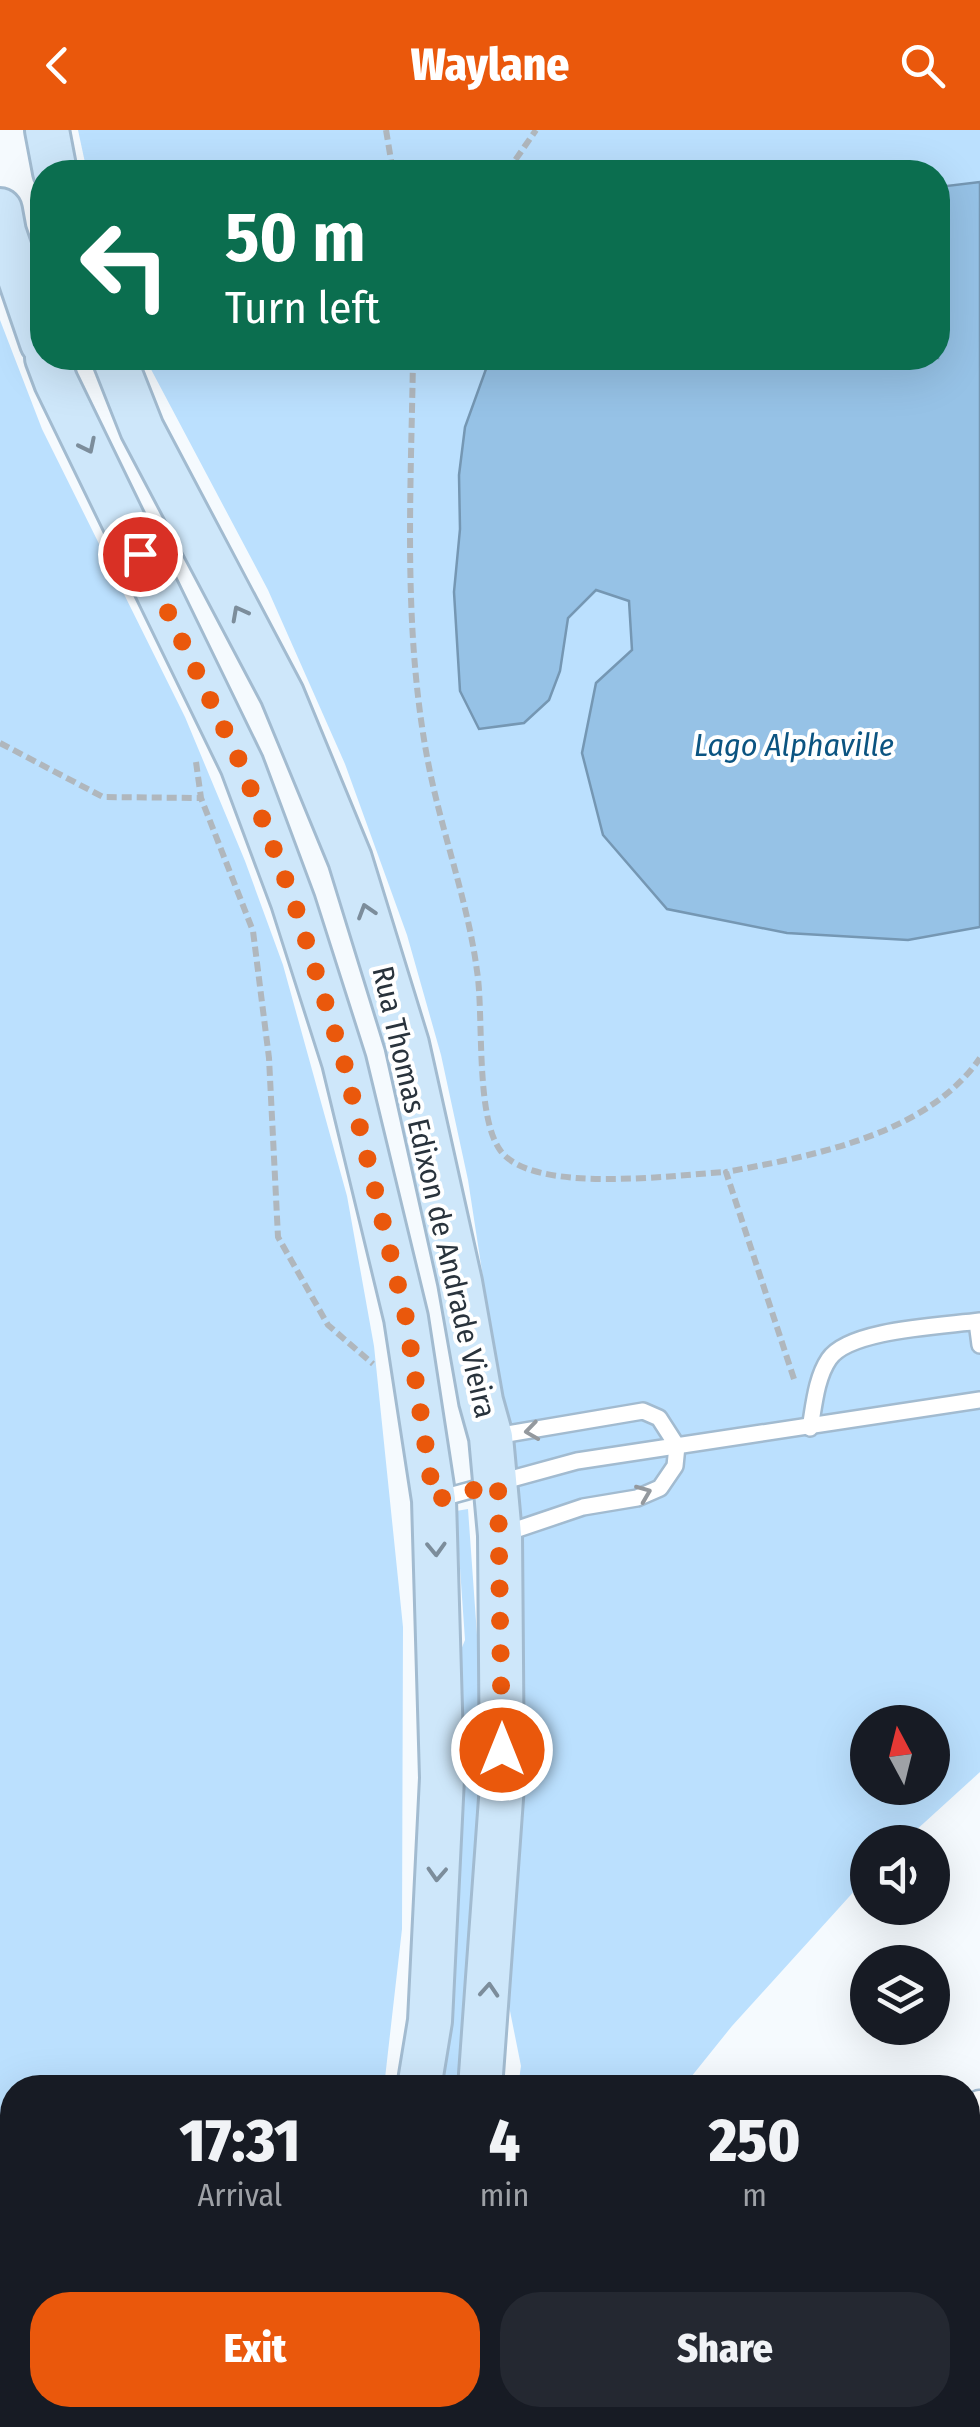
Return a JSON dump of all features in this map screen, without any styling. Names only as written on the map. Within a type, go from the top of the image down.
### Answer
[{"type":"street","points":[[48,130],[53,160]]},
{"type":"street","points":[[0,210],[30,305]]},
{"type":"street","name":"Rua Thomas Edixon de Andrade Vieira","points":[[52,370],[242,766],[294,902],[344,1062],[406,1318],[434,1500],[442,1778],[430,2021],[421,2075]]},
{"type":"street","name":"Rua Thomas Edixon de Andrade Vieira","points":[[119,370],[142,429],[282,694],[350,859],[407,1044],[460,1282],[491,1436],[500,1534],[502,1786],[481,2075]]},
{"type":"lane","points":[[810,1428],[827,1361],[841,1344],[884,1334],[978,1322],[980,1345]]},
{"type":"lane","points":[[434,1500],[577,1461],[980,1400]]},
{"type":"lane","points":[[491,1436],[643,1411],[660,1418],[677,1446],[675,1466],[660,1488],[637,1498],[583,1508],[500,1534]]},
{"type":"path","points":[[386,130],[391,160]]},
{"type":"path","points":[[515,160],[536,130]]},
{"type":"path","points":[[413,370],[410,581],[418,696],[430,772],[470,926],[478,975],[488,1116],[500,1150],[530,1172],[572,1179],[726,1172],[792,1160],[896,1126],[941,1100],[980,1058]]},
{"type":"path","points":[[0,743],[102,797],[201,798]]},
{"type":"path","points":[[194,748],[201,798],[253,931],[270,1058],[278,1238],[328,1325],[381,1371]]},
{"type":"path","points":[[726,1172],[810,1428]]},
{"type":"shaded area","points":[[78,130],[980,130],[980,1772],[950,1799],[950,1705],[850,1705],[850,1805],[944,1805],[922,1825],[850,1825],[850,1896],[693,2075],[520,2075],[508,2001],[514,1708],[523,1672],[521,1581],[482,1271],[468,1180],[441,1055],[407,935],[345,764],[268,590],[151,370],[950,370],[950,160],[84,160]]},
{"type":"shaded area","points":[[0,320],[42,429],[185,717],[283,965],[347,1196],[374,1346],[403,1627],[402,1929],[385,2075],[0,2075]]},
{"type":"shaded area","points":[[468,1509],[480,1677],[480,1817],[461,2075],[436,2075],[452,1672],[465,1640],[456,1511]]},
{"type":"water","name":"Lago Alphaville","points":[[980,182],[980,927],[908,940],[787,933],[667,909],[603,835],[582,753],[596,683],[632,650],[629,601],[596,590],[568,618],[560,671],[549,700],[524,723],[479,729],[460,691],[454,592],[460,529],[459,475],[465,427],[486,370],[950,370],[950,186]]},
{"type":"route","points":[[140,554],[242,766],[294,902],[344,1062],[406,1318],[434,1500],[498,1484],[502,1750]]}]
